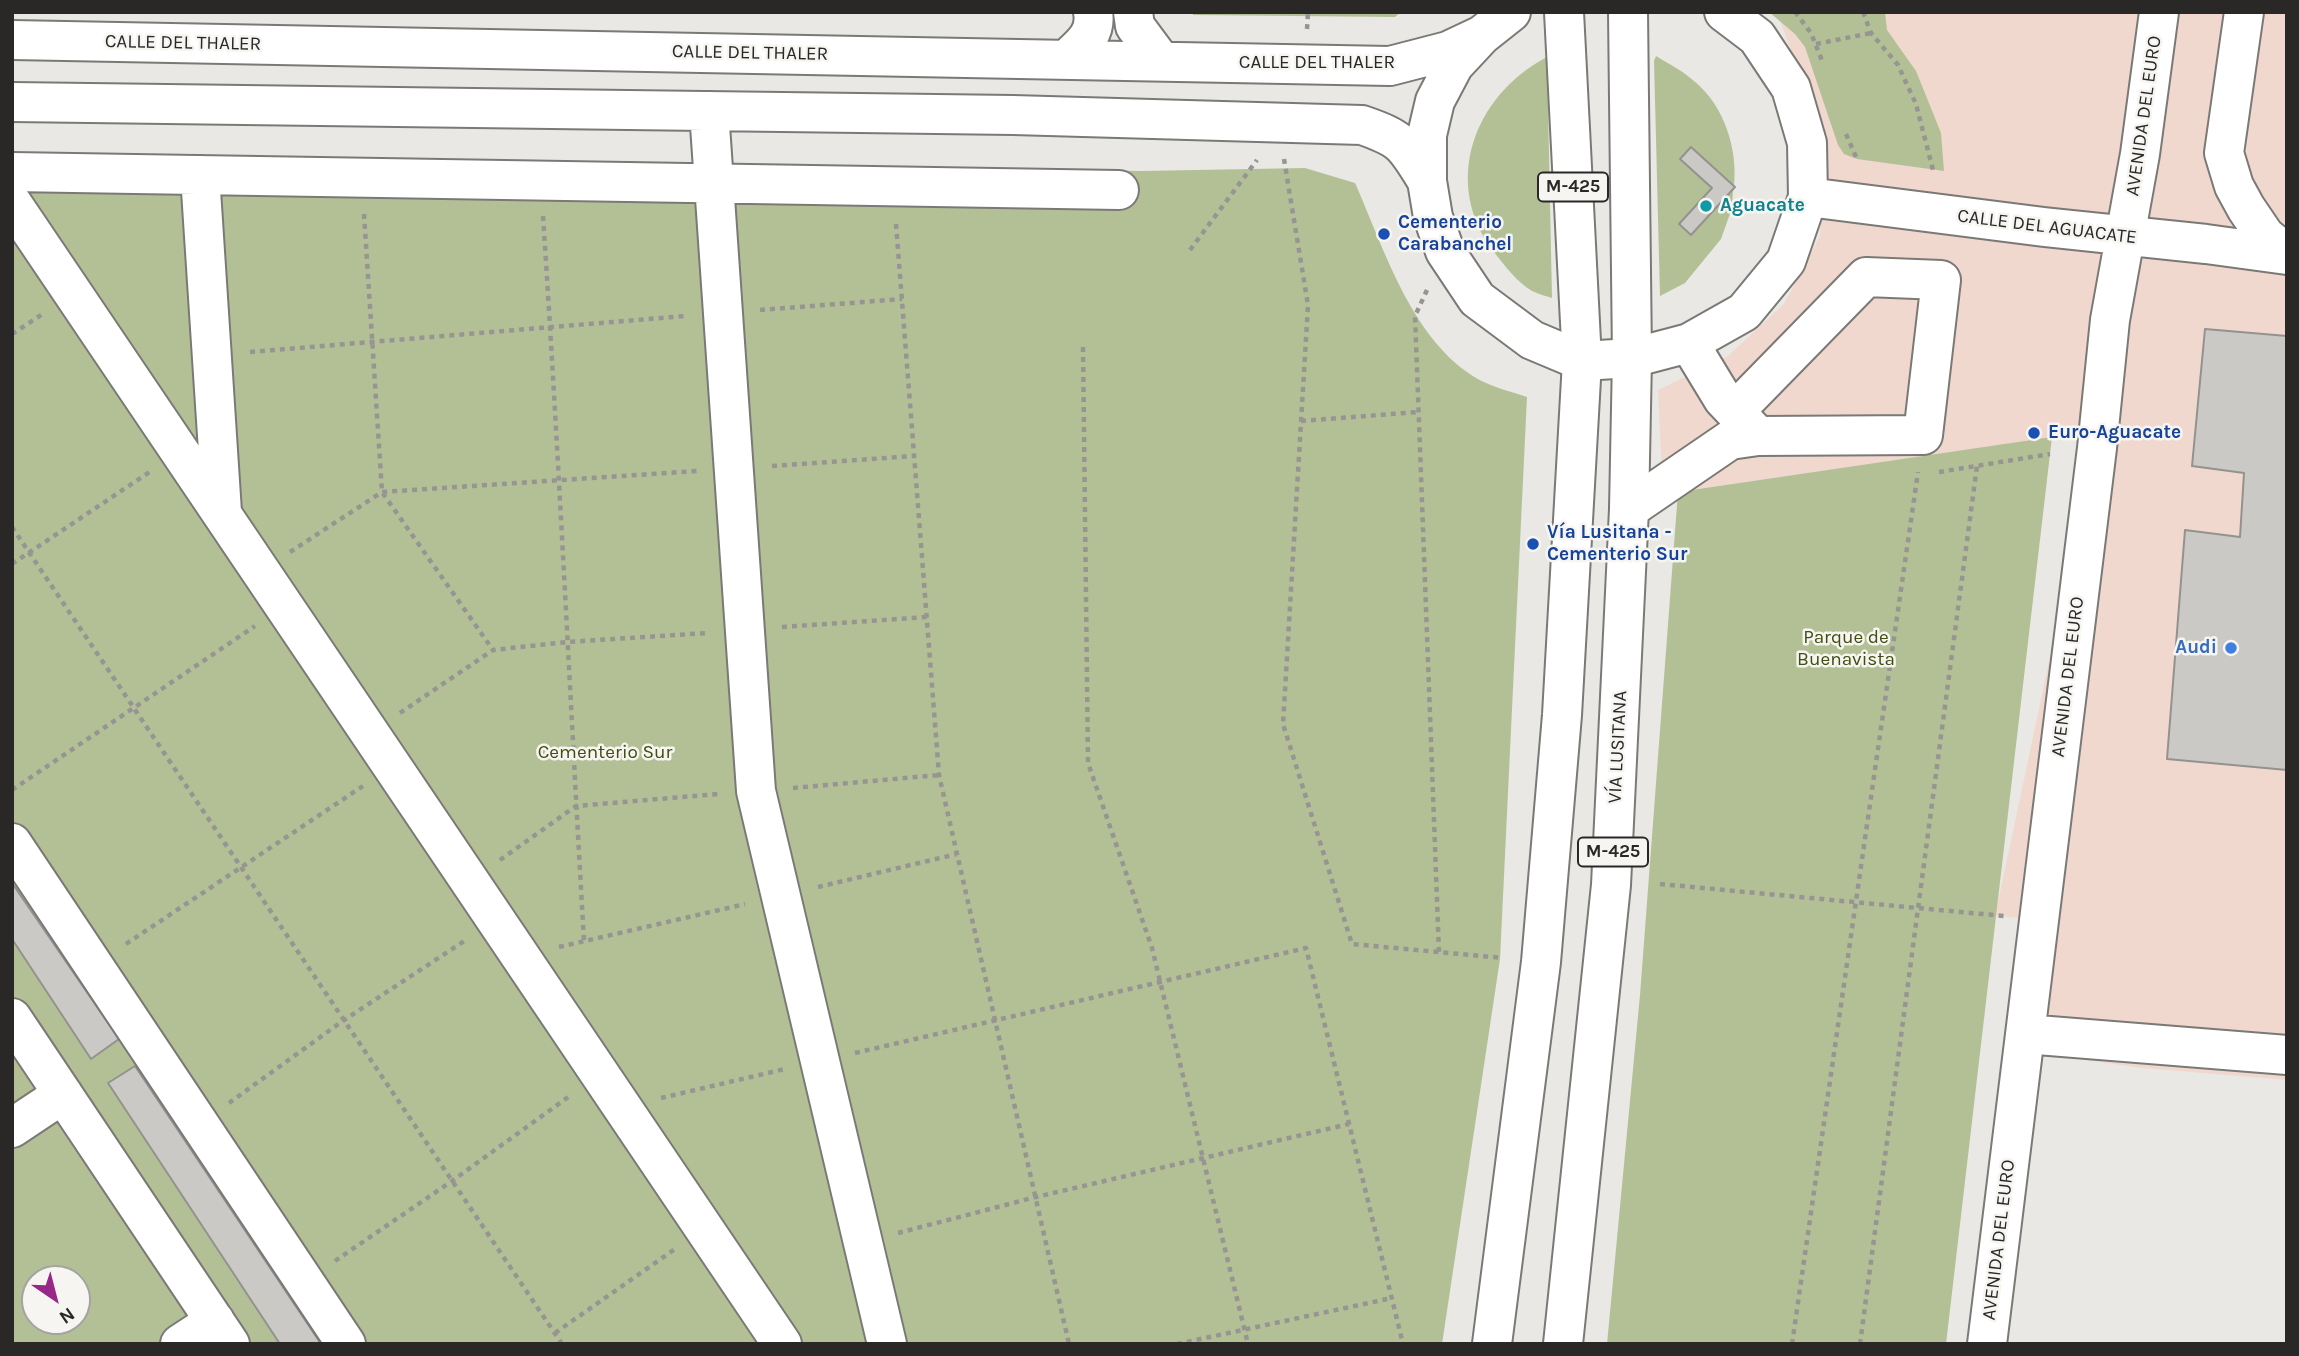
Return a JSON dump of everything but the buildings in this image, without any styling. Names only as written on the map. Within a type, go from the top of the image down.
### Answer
[{"type":"street","points":[[1067,59],[1088,40],[1095,22],[1093,12]]},
{"type":"street","points":[[1133,12],[1135,26],[1161,61]]},
{"type":"street","name":"M-425","points":[[1492,1344],[1541,962],[1562,715],[1582,361],[1564,12]]},
{"type":"street","name":"M-425","points":[[1628,12],[1632,358]]},
{"type":"street","points":[[1497,24],[1454,65],[1435,101],[1427,135],[1427,181],[1433,217],[1445,251],[1477,299],[1532,340],[1582,361],[1632,358],[1689,343],[1744,312],[1786,261],[1808,197],[1807,143],[1791,88],[1756,37],[1724,12]]},
{"type":"street","name":"AVENIDA DEL EURO","points":[[1986,1344],[2095,462],[2110,320],[2140,154],[2159,12]]},
{"type":"street","points":[[2244,12],[2224,153],[2234,186],[2246,208],[2265,236],[2287,255]]},
{"type":"street","name":"CALLE DEL THALER","points":[[12,40],[121,27],[1067,59],[1390,66],[1448,51],[1497,24]]},
{"type":"street","points":[[12,102],[1013,114],[1362,125],[1392,136],[1409,152],[1427,181]]},
{"type":"street","points":[[709,111],[756,791],[887,1344]]},
{"type":"street","points":[[12,172],[1119,190]]},
{"type":"street","points":[[200,176],[222,514]]},
{"type":"street","name":"CALLE DEL AGUACATE","points":[[1808,197],[2287,255]]},
{"type":"street","points":[[12,202],[782,1344]]},
{"type":"street","points":[[1629,509],[1730,440],[1746,424],[1866,277],[1941,280],[1923,435],[1746,424],[1723,399],[1689,343]]},
{"type":"street","name":"VÍA LUSITANA","points":[[1563,1344],[1611,885],[1629,509],[1632,358]]},
{"type":"street","points":[[12,843],[346,1344]]},
{"type":"street","points":[[12,1018],[223,1332],[180,1344]]},
{"type":"street","points":[[2025,1034],[2287,1055]]},
{"type":"street","points":[[12,1128],[63,1094]]},
{"type":"path","points":[[1307,34],[1308,12]]},
{"type":"path","points":[[1863,12],[1871,33],[1898,65],[1916,104],[1933,170]]},
{"type":"path","points":[[1805,47],[1871,33]]},
{"type":"path","points":[[1190,250],[1259,157]]},
{"type":"path","points":[[1284,158],[1308,305],[1283,724],[1352,944],[1500,960],[1510,956]]},
{"type":"path","points":[[362,178],[382,492],[493,650]]},
{"type":"path","points":[[541,181],[561,480],[583,941]]},
{"type":"path","points":[[893,187],[939,775],[1069,1344]]},
{"type":"path","points":[[1438,953],[1415,316],[1445,251]]},
{"type":"path","points":[[212,355],[902,299]]},
{"type":"path","points":[[1083,347],[1088,764],[1152,948],[1248,1344]]},
{"type":"path","points":[[1301,421],[1418,412]]},
{"type":"path","points":[[12,564],[180,452]]},
{"type":"path","points":[[1792,1344],[1917,475],[2050,454]]},
{"type":"path","points":[[261,571],[382,492],[914,456]]},
{"type":"path","points":[[1860,1344],[1977,466]]},
{"type":"path","points":[[12,527],[562,1344]]},
{"type":"path","points":[[12,790],[284,606]]},
{"type":"path","points":[[370,733],[493,650],[567,642],[927,617]]},
{"type":"path","points":[[94,966],[393,766]]},
{"type":"path","points":[[470,881],[576,806],[939,775]]},
{"type":"path","points":[[520,956],[957,854]]},
{"type":"path","points":[[1660,884],[2038,919]]},
{"type":"path","points":[[200,1124],[344,1020],[496,920]]},
{"type":"path","points":[[623,1107],[1306,948],[1403,1344]]},
{"type":"path","points":[[304,1281],[452,1181],[600,1074]]},
{"type":"path","points":[[863,1242],[1036,1197],[1349,1124]]},
{"type":"path","points":[[555,1333],[704,1228]]},
{"type":"path","points":[[1177,1344],[1392,1298]]},
{"type":"shaded area","points":[[1777,12],[2287,12],[2287,1080],[2142,1068],[2022,1051],[2038,919],[1995,916],[2098,431],[1663,494],[1658,390],[1728,356],[1784,304],[1820,236],[1825,145]]},
{"type":"green space","points":[[1192,12],[1401,12],[1395,17],[1193,15]]},
{"type":"green space","points":[[1769,12],[1885,12],[1887,30],[1916,71],[1941,133],[1944,171],[1857,159],[1844,154],[1838,145],[1805,47],[1795,34]]},
{"type":"green space","points":[[1656,56],[1690,77],[1713,102],[1727,129],[1735,172],[1734,186],[1691,147],[1680,158],[1712,188],[1679,225],[1691,235],[1733,189],[1732,208],[1721,239],[1685,283],[1660,296],[1654,61]]},
{"type":"green space","points":[[1547,57],[1552,298],[1526,287],[1494,252],[1478,225],[1470,198],[1468,170],[1473,143],[1484,117],[1500,94],[1522,73]]},
{"type":"green space","name":"Cementerio Sur","points":[[12,153],[1142,171],[1305,168],[1355,183],[1405,295],[1439,347],[1461,367],[1486,383],[1527,397],[1500,959],[1442,1344],[12,1344]]},
{"type":"green space","name":"Parque de Buenavista","points":[[2052,437],[1946,1344],[1607,1344],[1640,995],[1678,492]]},
{"type":"place","name":"Aguacate","points":[[1706,206]]},
{"type":"place","name":"Cementerio Carabanchel","points":[[1384,234]]},
{"type":"place","name":"Euro-Aguacate","points":[[2034,433]]},
{"type":"place","name":"Vía Lusitana - Cementerio Sur","points":[[1533,544]]},
{"type":"place","name":"Audi","points":[[2231,648]]}]
